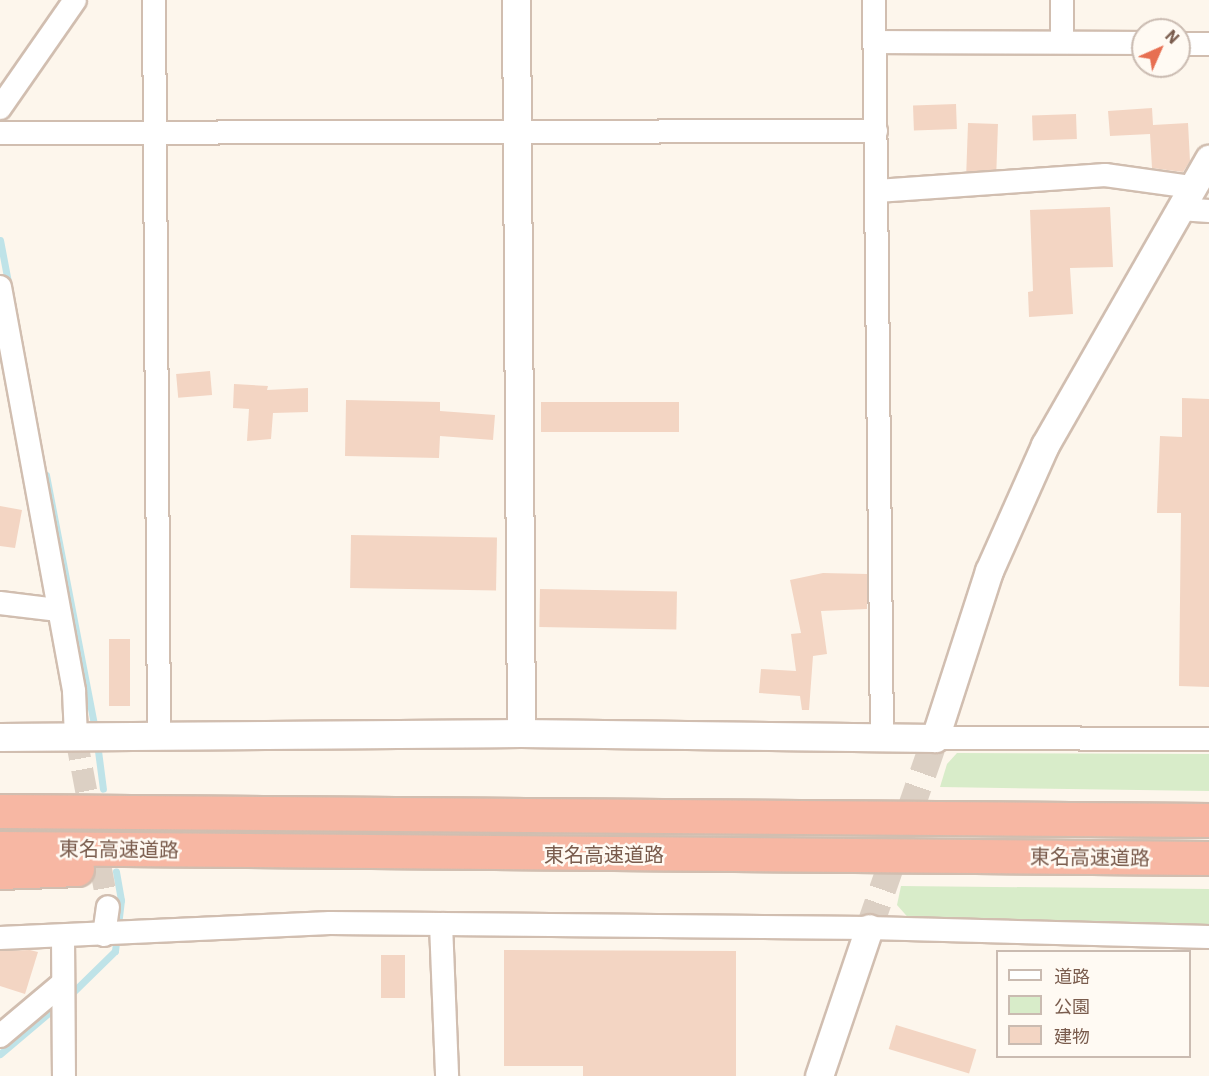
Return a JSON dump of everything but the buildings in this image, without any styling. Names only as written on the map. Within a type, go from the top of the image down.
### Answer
[{"type":"highway","name":"東名高速道路","points":[[0,811],[1209,820]]},
{"type":"highway","name":"東名高速道路","points":[[0,848],[1209,858]]},
{"type":"highway","points":[[0,872],[433,853]]},
{"type":"street","points":[[0,108],[75,0]]},
{"type":"street","points":[[154,0],[159,737]]},
{"type":"street","points":[[516,0],[521,733]]},
{"type":"street","points":[[874,0],[882,736]]},
{"type":"street","points":[[1062,0],[1062,42]]},
{"type":"street","points":[[874,42],[1131,44]]},
{"type":"street","points":[[1191,44],[1209,44]]},
{"type":"street","points":[[7,133],[518,129],[876,131]]},
{"type":"street","points":[[935,738],[989,571],[1045,445],[1209,159]]},
{"type":"street","points":[[877,190],[1105,175],[1186,198],[1209,211]]},
{"type":"street","points":[[0,287],[57,610],[74,692],[79,737]]},
{"type":"street","points":[[0,603],[57,610]]},
{"type":"street","points":[[0,737],[521,733],[1209,739]]},
{"type":"street","points":[[105,935],[108,907]]},
{"type":"street","points":[[0,938],[63,937],[330,923],[868,928],[1209,937]]},
{"type":"street","points":[[441,924],[447,1076]]},
{"type":"street","points":[[819,1076],[868,928]]},
{"type":"street","points":[[63,937],[64,1076]]},
{"type":"street","points":[[0,1036],[63,984]]},
{"type":"green space","points":[[957,753],[1209,754],[1209,791],[940,787],[947,764]]},
{"type":"green space","points":[[901,886],[1209,889],[1209,926],[912,922],[897,905]]},
{"type":"waterway","points":[[0,240],[9,287]]},
{"type":"waterway","points":[[46,475],[95,729]]},
{"type":"waterway","points":[[97,743],[103,789]]},
{"type":"waterway","points":[[69,996],[115,951],[121,900],[116,871]]},
{"type":"waterway","points":[[0,1054],[58,1005]]},
{"type":"tunnel","points":[[76,737],[108,907]]},
{"type":"tunnel","points":[[869,928],[935,738]]}]
